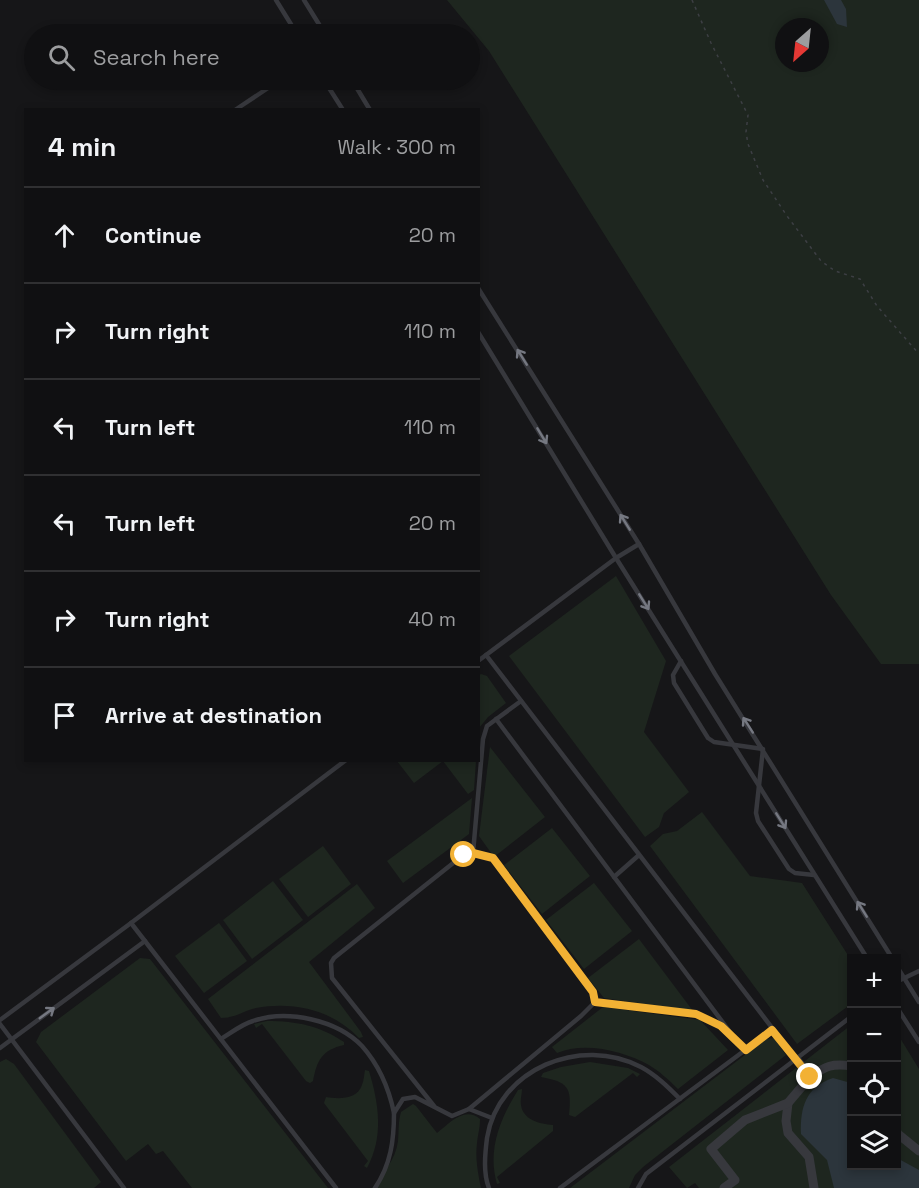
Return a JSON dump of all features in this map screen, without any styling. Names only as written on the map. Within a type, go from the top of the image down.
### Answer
[{"type":"street","points":[[796,1059],[810,1077]]},
{"type":"street","points":[[724,1188],[735,1180],[711,1149],[745,1120],[788,1103],[810,1077],[824,1067],[836,1064],[847,1065]]},
{"type":"street","points":[[788,1103],[786,1121],[788,1133],[809,1157],[814,1188]]},
{"type":"street","points":[[901,1136],[919,1151]]},
{"type":"lane","points":[[276,0],[291,24]]},
{"type":"lane","points":[[304,0],[319,24]]},
{"type":"lane","points":[[238,108],[265,90]]},
{"type":"lane","points":[[330,90],[341,108]]},
{"type":"lane","points":[[358,90],[369,108]]},
{"type":"lane","points":[[480,291],[639,544],[715,674],[890,954]]},
{"type":"lane","points":[[480,335],[616,558],[864,954]]},
{"type":"lane","points":[[480,660],[616,558],[639,544]]},
{"type":"lane","points":[[486,655],[796,1059]]},
{"type":"lane","points":[[681,661],[673,675],[677,691],[708,738],[714,742],[763,749]]},
{"type":"lane","points":[[473,853],[483,739],[487,726],[521,700]]},
{"type":"lane","points":[[496,719],[729,1032],[746,1050]]},
{"type":"lane","points":[[763,749],[756,813],[758,821],[789,869],[795,873],[814,875]]},
{"type":"lane","points":[[0,1020],[343,762]]},
{"type":"lane","points":[[473,853],[493,858],[593,992],[595,1002],[582,1016],[469,1109],[452,1116],[441,1112],[434,1106],[332,978],[331,963],[334,958],[457,860],[473,853]]},
{"type":"lane","points":[[614,877],[639,855]]},
{"type":"lane","points":[[131,923],[336,1188]]},
{"type":"lane","points":[[0,1048],[145,941]]},
{"type":"lane","points":[[901,979],[919,970]]},
{"type":"lane","points":[[901,972],[919,1002]]},
{"type":"lane","points":[[595,1002],[696,1014],[729,1032]]},
{"type":"lane","points":[[898,1008],[919,1042]]},
{"type":"lane","points":[[221,1039],[252,1021],[279,1015],[295,1016],[323,1023],[360,1044],[384,1081],[391,1097],[394,1113],[393,1143],[382,1178],[375,1188]]},
{"type":"lane","points":[[638,1188],[646,1174],[847,1020]]},
{"type":"lane","points":[[0,1024],[124,1188]]},
{"type":"lane","points":[[561,1188],[772,1030]]},
{"type":"lane","points":[[489,1188],[486,1181],[485,1153],[492,1118],[502,1100],[523,1078],[540,1066],[564,1056],[590,1054],[624,1060],[641,1066],[680,1099]]},
{"type":"lane","points":[[394,1113],[404,1099],[415,1097],[434,1106]]},
{"type":"lane","points":[[469,1109],[492,1118]]},
{"type":"path","points":[[692,0],[748,116],[746,132],[748,144],[763,180],[800,235],[821,261],[835,271],[860,279],[877,306],[919,354]]},
{"type":"shaded area","points":[[447,0],[919,0],[919,664],[881,664],[831,595],[480,40],[480,24],[467,24]]},
{"type":"shaded area","points":[[824,0],[841,0],[846,9],[847,27],[837,24]]},
{"type":"shaded area","points":[[616,576],[666,661],[644,732],[689,792],[664,813],[659,827],[645,837],[509,656]]},
{"type":"shaded area","points":[[480,675],[487,676],[506,703],[488,717],[480,727]]},
{"type":"shaded area","points":[[490,747],[545,817],[494,857],[479,836]]},
{"type":"shaded area","points":[[398,762],[442,762],[414,783]]},
{"type":"shaded area","points":[[444,762],[476,762],[474,790],[468,794]]},
{"type":"shaded area","points":[[472,798],[469,834],[403,883],[387,861]]},
{"type":"shaded area","points":[[702,812],[750,876],[802,883],[847,954],[847,1007],[797,1044],[650,846],[663,834],[677,831]]},
{"type":"shaded area","points":[[552,828],[590,876],[542,914],[504,865]]},
{"type":"shaded area","points":[[323,846],[351,884],[308,917],[279,879]]},
{"type":"shaded area","points":[[273,881],[303,920],[252,959],[223,920]]},
{"type":"shaded area","points":[[594,883],[632,931],[584,969],[546,920]]},
{"type":"shaded area","points":[[357,884],[375,908],[309,962],[363,1037],[359,1038],[348,1028],[325,1014],[298,1007],[256,1008],[221,1018],[208,999]]},
{"type":"shaded area","points":[[219,923],[247,961],[204,993],[175,956]]},
{"type":"shaded area","points":[[639,939],[693,1011],[604,998],[588,978]]},
{"type":"shaded area","points":[[140,958],[150,959],[328,1188],[192,1188],[163,1151],[156,1154],[148,1144],[126,1161],[36,1042],[41,1032]]},
{"type":"shaded area","points":[[603,1007],[700,1020],[728,1050],[678,1089],[649,1065],[616,1052],[579,1048],[557,1053],[552,1047]]},
{"type":"shaded area","points":[[267,1021],[298,1023],[317,1028],[344,1042],[344,1045],[330,1050],[322,1057],[316,1067],[313,1081],[310,1083],[306,1081],[262,1024],[256,1028],[254,1024]]},
{"type":"shaded area","points":[[847,1028],[847,1170],[901,1170],[901,1040],[919,1069],[919,1188],[699,1188],[695,1183],[687,1188],[669,1167]]},
{"type":"shaded area","points":[[774,1038],[786,1055],[643,1167],[635,1175],[629,1188],[570,1188],[766,1039]]},
{"type":"shaded area","points":[[6,1059],[14,1064],[101,1182],[94,1188],[0,1188],[0,1062]]},
{"type":"shaded area","points":[[590,1062],[628,1068],[640,1074],[637,1077],[633,1073],[575,1117],[569,1115],[570,1098],[566,1087],[557,1081],[541,1077],[543,1073],[561,1067]]},
{"type":"shaded area","points":[[365,1070],[369,1071],[378,1120],[376,1144],[367,1168],[364,1166],[368,1161],[324,1103],[326,1097],[352,1096],[360,1090]]},
{"type":"shaded area","points":[[833,1078],[847,1082],[847,1170],[901,1170],[901,1160],[919,1170],[919,1188],[834,1188],[827,1160],[801,1134],[806,1099],[816,1087]]},
{"type":"shaded area","points":[[522,1089],[522,1110],[529,1118],[553,1125],[553,1131],[497,1177],[500,1183],[497,1184],[494,1159],[497,1135],[512,1101],[518,1090]]},
{"type":"shaded area","points":[[413,1104],[437,1133],[463,1115],[474,1115],[480,1119],[476,1154],[481,1188],[372,1188],[395,1154],[401,1112]]},
{"type":"route","points":[[464,855],[473,853],[493,858],[593,992],[595,1002],[696,1014],[721,1026],[746,1050],[772,1030],[810,1077]]}]
